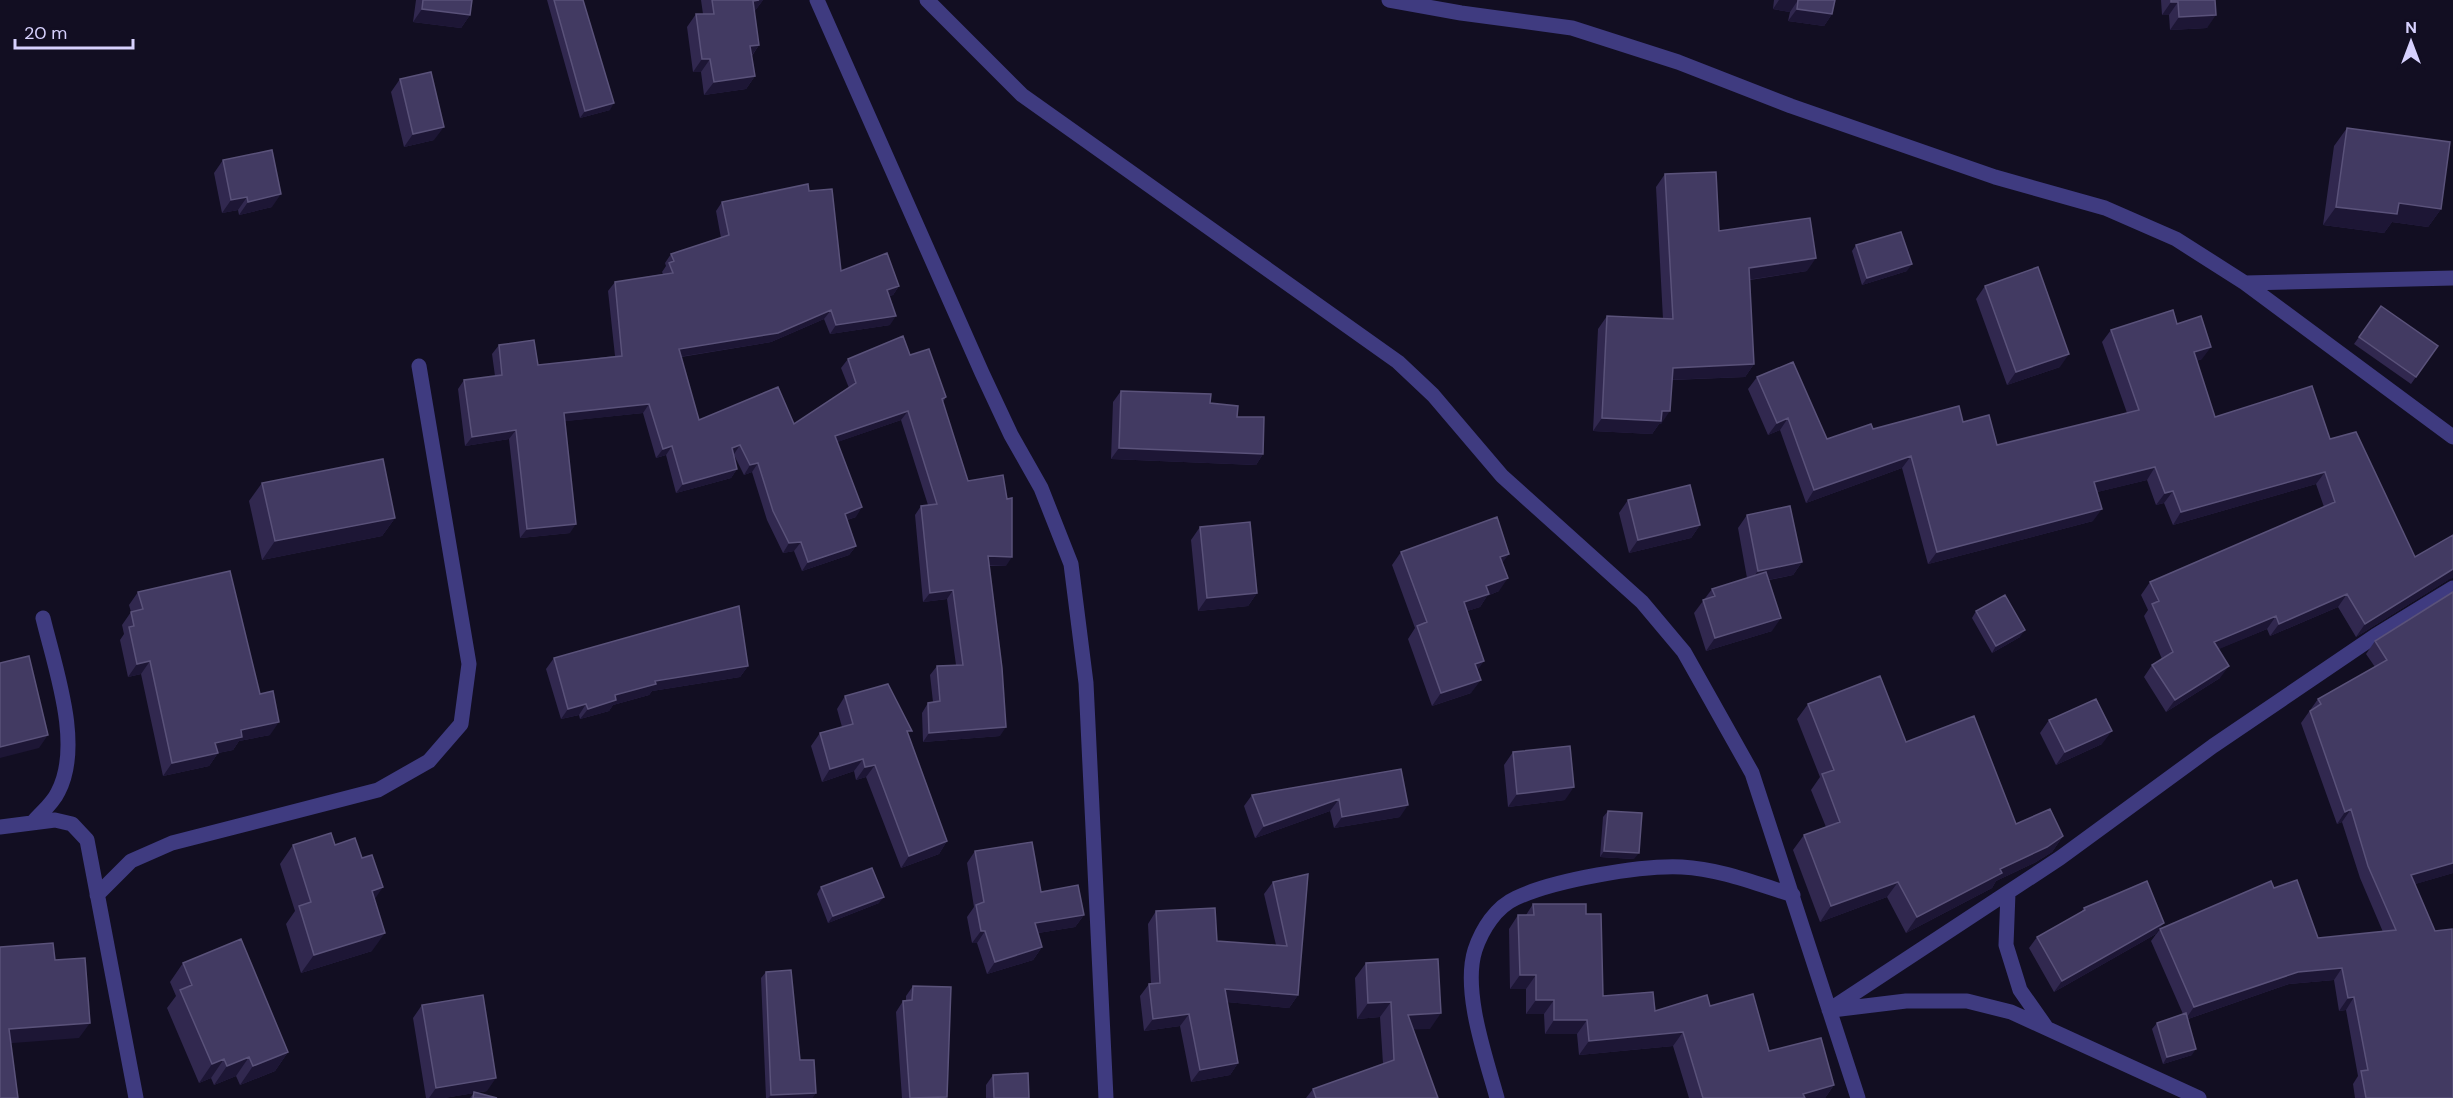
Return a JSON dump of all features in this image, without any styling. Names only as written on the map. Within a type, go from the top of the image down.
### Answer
[{"type":"street","points":[[818,0],[981,373],[1011,435],[1041,488],[1071,564],[1086,683],[1106,1098]]},
{"type":"street","points":[[927,0],[1022,95],[1398,362],[1433,395],[1502,476],[1642,602],[1684,652],[1752,773],[1858,1098]]},
{"type":"street","points":[[1389,0],[1461,13],[1572,28],[1678,62],[1791,106],[1995,177],[2105,208],[2176,239],[2245,283],[2453,437]]},
{"type":"street","points":[[2245,283],[2453,278]]},
{"type":"street","points":[[96,895],[131,861],[172,843],[378,790],[429,761],[461,724],[469,664],[419,366]]},
{"type":"street","points":[[1829,1010],[2008,893],[2213,746],[2375,636],[2453,588]]},
{"type":"street","points":[[34,821],[58,793],[68,764],[69,732],[43,618]]},
{"type":"street","points":[[0,827],[55,820],[72,824],[87,840],[136,1098]]},
{"type":"street","points":[[1497,1098],[1477,1025],[1472,988],[1475,951],[1490,918],[1515,898],[1559,884],[1647,867],[1683,867],[1717,872],[1793,895]]},
{"type":"street","points":[[2008,893],[2006,945],[2020,990],[2048,1030]]},
{"type":"street","points":[[1829,1010],[1906,1001],[1967,1001],[2011,1011],[2199,1098]]},
{"type":"building","points":[[423,0],[472,0],[470,15],[422,9]]},
{"type":"building","points":[[554,0],[583,0],[614,103],[585,111]]},
{"type":"building","points":[[712,0],[759,0],[753,1],[759,45],[750,46],[755,76],[714,82],[710,59],[702,59],[696,14],[714,14]]},
{"type":"building","points":[[1798,0],[1835,0],[1832,14],[1797,9]]},
{"type":"building","points":[[2171,0],[2215,0],[2216,15],[2179,17],[2178,2],[2171,2]]},
{"type":"building","points":[[431,72],[444,127],[413,134],[400,79]]},
{"type":"building","points":[[2347,128],[2450,142],[2441,209],[2399,203],[2397,214],[2336,207]]},
{"type":"building","points":[[272,150],[281,194],[248,202],[247,197],[231,200],[223,160]]},
{"type":"building","points":[[1716,172],[1719,231],[1810,218],[1816,258],[1749,268],[1754,364],[1673,368],[1670,411],[1662,411],[1661,421],[1602,418],[1607,316],[1673,319],[1665,174]]},
{"type":"building","points":[[808,184],[809,191],[832,189],[841,271],[887,253],[899,286],[887,290],[896,316],[836,325],[831,310],[778,333],[679,349],[699,420],[778,387],[794,424],[856,383],[848,359],[903,336],[910,355],[929,349],[946,397],[942,399],[968,481],[1003,475],[1007,499],[1012,498],[1012,557],[988,556],[1002,668],[1006,727],[929,733],[928,703],[940,701],[937,666],[963,665],[953,590],[930,593],[921,506],[937,504],[908,411],[835,436],[862,507],[845,514],[856,546],[808,562],[801,542],[789,543],[773,511],[758,463],[750,465],[740,445],[732,448],[737,469],[683,484],[672,446],[663,449],[649,404],[564,413],[576,524],[527,529],[516,430],[472,437],[464,380],[502,375],[499,345],[534,340],[538,365],[622,356],[615,282],[673,273],[669,263],[674,261],[671,254],[729,235],[722,202]]},
{"type":"building","points":[[1901,232],[1912,264],[1867,278],[1856,245]]},
{"type":"building","points":[[2038,267],[2069,354],[2016,372],[1985,286]]},
{"type":"building","points":[[2381,306],[2438,346],[2416,377],[2359,337]]},
{"type":"building","points":[[2173,310],[2177,324],[2201,316],[2211,347],[2194,352],[2215,417],[2312,386],[2330,439],[2356,432],[2415,557],[2453,535],[2453,569],[2365,624],[2347,594],[2279,624],[2276,616],[2214,642],[2229,666],[2175,700],[2152,665],[2173,652],[2152,604],[2159,601],[2150,582],[2335,502],[2325,472],[2181,512],[2173,491],[2165,493],[2155,467],[2094,482],[2102,509],[1937,552],[1911,456],[1814,490],[1788,418],[1777,423],[1757,377],[1793,362],[1827,439],[1871,424],[1873,429],[1959,406],[1963,422],[1989,415],[1997,445],[2139,410],[2111,330]]},
{"type":"building","points":[[1121,391],[1211,394],[1210,403],[1238,406],[1237,417],[1264,417],[1263,454],[1119,448]]},
{"type":"building","points":[[383,459],[395,518],[275,541],[262,483]]},
{"type":"building","points":[[1690,485],[1700,525],[1638,540],[1628,500]]},
{"type":"building","points":[[1790,506],[1802,562],[1758,571],[1747,515]]},
{"type":"building","points":[[1497,517],[1509,554],[1500,557],[1508,578],[1486,586],[1489,594],[1464,602],[1484,661],[1475,664],[1481,680],[1441,693],[1417,626],[1427,622],[1401,552]]},
{"type":"building","points":[[1250,522],[1257,593],[1207,598],[1200,527]]},
{"type":"building","points":[[230,571],[260,694],[273,691],[279,722],[241,730],[242,737],[215,743],[218,753],[172,763],[150,661],[137,664],[129,627],[134,626],[131,612],[143,609],[138,592]]},
{"type":"building","points":[[1766,572],[1781,618],[1715,638],[1703,600],[1715,596],[1712,589]]},
{"type":"building","points":[[2453,592],[2453,863],[2411,875],[2435,931],[2452,929],[2453,1098],[2366,1098],[2361,1071],[2368,1070],[2354,997],[2348,998],[2342,968],[2298,972],[2194,1007],[2160,929],[2271,881],[2274,888],[2297,880],[2318,938],[2396,930],[2368,866],[2351,809],[2345,812],[2310,711],[2321,704],[2318,699],[2387,660],[2375,641]]},
{"type":"building","points":[[2005,595],[2025,630],[1996,646],[1976,611]]},
{"type":"building","points":[[739,606],[748,666],[655,681],[656,684],[615,695],[616,700],[588,709],[586,704],[568,709],[554,658]]},
{"type":"building","points":[[29,656],[48,735],[0,747],[0,663]]},
{"type":"building","points":[[1880,676],[1906,742],[1974,716],[2016,824],[2050,809],[2063,836],[2047,847],[2000,869],[2002,873],[1917,917],[1898,882],[1831,906],[1804,835],[1840,822],[1822,774],[1834,770],[1808,704]]},
{"type":"building","points":[[888,684],[912,731],[907,731],[947,841],[909,856],[875,765],[865,767],[863,759],[830,769],[820,733],[853,724],[845,696]]},
{"type":"building","points":[[2096,699],[2112,731],[2065,752],[2049,720]]},
{"type":"building","points":[[1570,746],[1574,787],[1517,794],[1513,752]]},
{"type":"building","points":[[1401,769],[1408,805],[1342,817],[1339,799],[1264,826],[1252,795]]},
{"type":"building","points":[[1608,811],[1642,813],[1639,853],[1604,851]]},
{"type":"building","points":[[331,833],[335,845],[355,838],[362,858],[372,855],[383,887],[372,891],[385,933],[314,955],[299,906],[311,902],[293,845]]},
{"type":"building","points":[[1032,842],[1041,892],[1078,885],[1084,915],[1035,923],[1042,947],[995,962],[985,931],[981,931],[976,905],[984,902],[975,851]]},
{"type":"building","points":[[872,868],[884,897],[833,916],[821,887]]},
{"type":"building","points":[[1308,874],[1298,995],[1225,989],[1238,1063],[1200,1070],[1189,1014],[1153,1019],[1149,984],[1160,983],[1156,911],[1215,908],[1217,941],[1287,946],[1273,882]]},
{"type":"building","points":[[2147,881],[2164,923],[2062,981],[2037,937],[2085,910],[2084,908]]},
{"type":"building","points":[[1533,904],[1586,904],[1586,914],[1601,914],[1603,996],[1653,992],[1655,1011],[1707,995],[1710,1006],[1753,994],[1769,1051],[1821,1038],[1834,1085],[1803,1094],[1805,1098],[1703,1098],[1683,1032],[1589,1041],[1587,1020],[1554,1020],[1554,1000],[1536,1000],[1536,975],[1520,975],[1518,915],[1534,915]]},
{"type":"building","points":[[241,939],[288,1052],[253,1066],[249,1057],[227,1066],[224,1059],[212,1064],[180,990],[192,985],[183,963]]},
{"type":"building","points":[[53,943],[55,960],[85,958],[90,1023],[9,1029],[18,1098],[0,1098],[0,947]]},
{"type":"building","points":[[1438,959],[1441,1013],[1408,1015],[1438,1098],[1316,1098],[1313,1089],[1394,1060],[1391,1002],[1368,1003],[1366,963]]},
{"type":"building","points":[[791,970],[800,1060],[814,1060],[816,1093],[771,1095],[766,972]]},
{"type":"building","points":[[913,986],[951,987],[947,1097],[910,1098],[903,1001],[912,1000]]},
{"type":"building","points":[[483,995],[496,1078],[436,1088],[422,1005]]},
{"type":"building","points":[[2186,1013],[2196,1049],[2167,1057],[2157,1023]]},
{"type":"building","points":[[1028,1073],[1029,1098],[994,1098],[993,1075]]},
{"type":"building","points":[[474,1092],[497,1098],[473,1098]]}]
